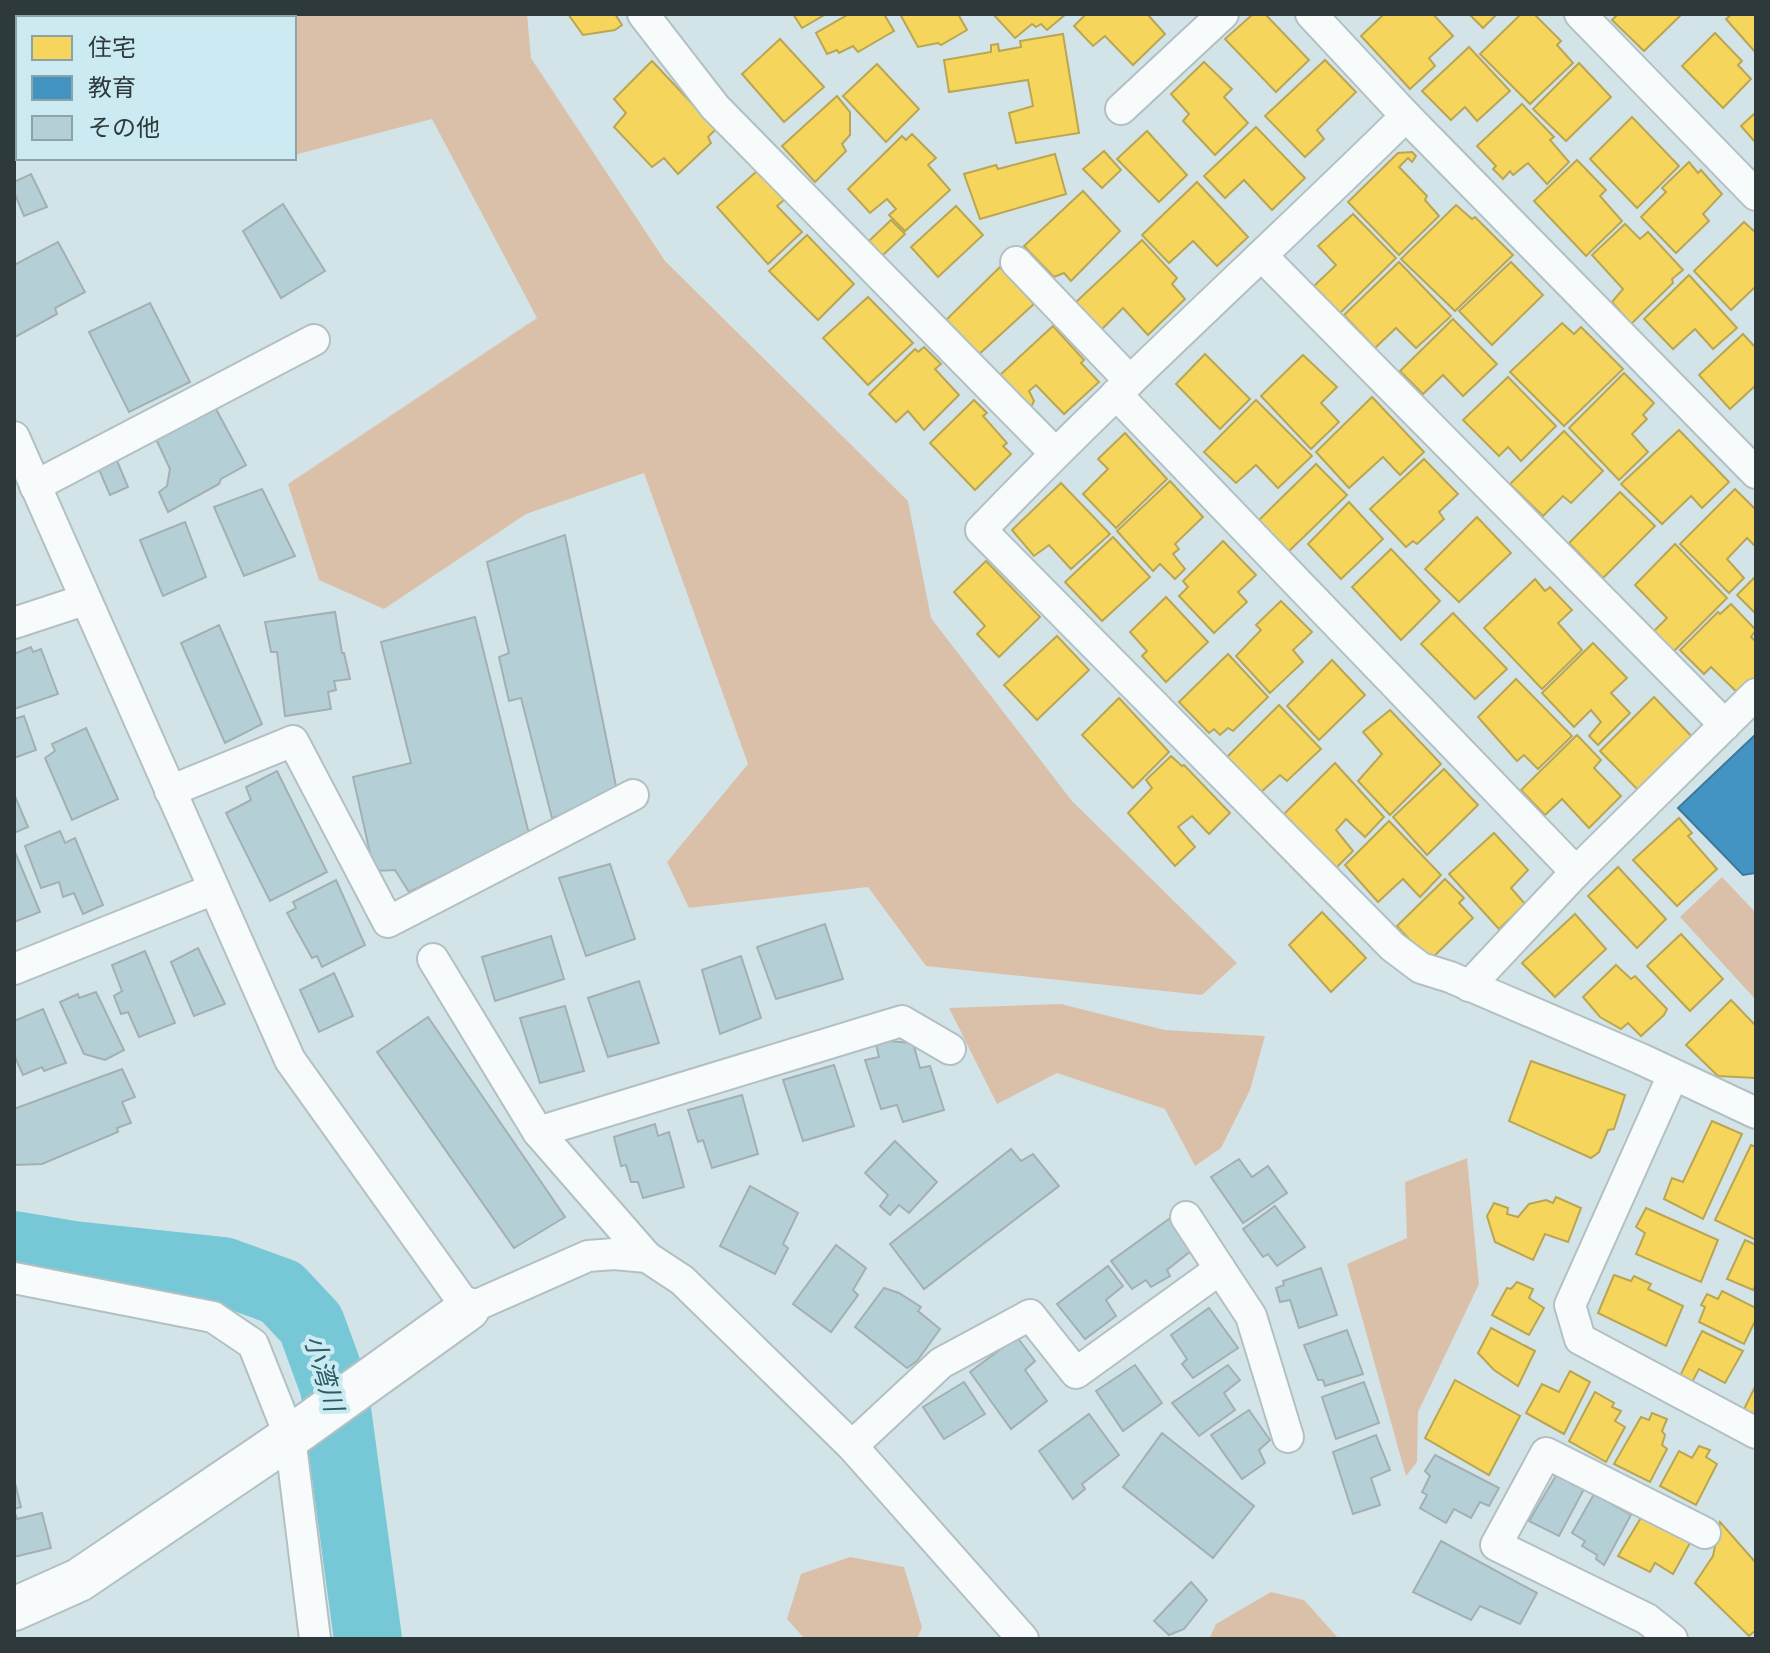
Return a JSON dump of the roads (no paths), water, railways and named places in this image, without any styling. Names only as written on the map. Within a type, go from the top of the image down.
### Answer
[{"type":"street","points":[[643,14],[715,107],[1055,453]]},
{"type":"street","points":[[1121,109],[1223,14]]},
{"type":"street","points":[[1580,14],[1756,195]]},
{"type":"street","points":[[1330,20],[1406,116],[1756,473]]},
{"type":"street","points":[[1406,116],[1263,257],[1055,453],[981,530],[1393,947],[1421,968],[1641,1059],[1756,1113]]},
{"type":"street","points":[[1263,257],[1725,725]]},
{"type":"street","points":[[1016,262],[1123,388],[1576,872]]},
{"type":"street","points":[[35,486],[314,340]]},
{"type":"street","points":[[14,437],[290,1060],[468,1309]]},
{"type":"street","points":[[14,623],[84,600]]},
{"type":"street","points":[[1469,986],[1576,872],[1756,694]]},
{"type":"street","points":[[170,791],[293,741],[388,922],[633,795]]},
{"type":"street","points":[[14,969],[214,889]]},
{"type":"street","points":[[433,959],[538,1132],[647,1257],[682,1280],[852,1446],[1023,1639]]},
{"type":"street","points":[[538,1132],[902,1021],[950,1049]]},
{"type":"street","points":[[1673,1075],[1570,1305],[1580,1339],[1756,1433]]},
{"type":"street","points":[[1186,1217],[1251,1316],[1288,1437]]},
{"type":"street","points":[[14,1609],[79,1580],[294,1434],[468,1309],[588,1256],[614,1254],[647,1257]]},
{"type":"street","points":[[852,1446],[941,1363],[1030,1315],[1076,1373],[1220,1269]]},
{"type":"street","points":[[14,1278],[213,1317],[253,1344],[294,1434],[315,1639]]},
{"type":"street","points":[[1672,1639],[1647,1619],[1496,1545],[1546,1453],[1705,1533]]},
{"type":"waterway","name":"小湾川","points":[[14,1245],[73,1255],[223,1271],[281,1292],[311,1324],[334,1387],[368,1639]]}]
